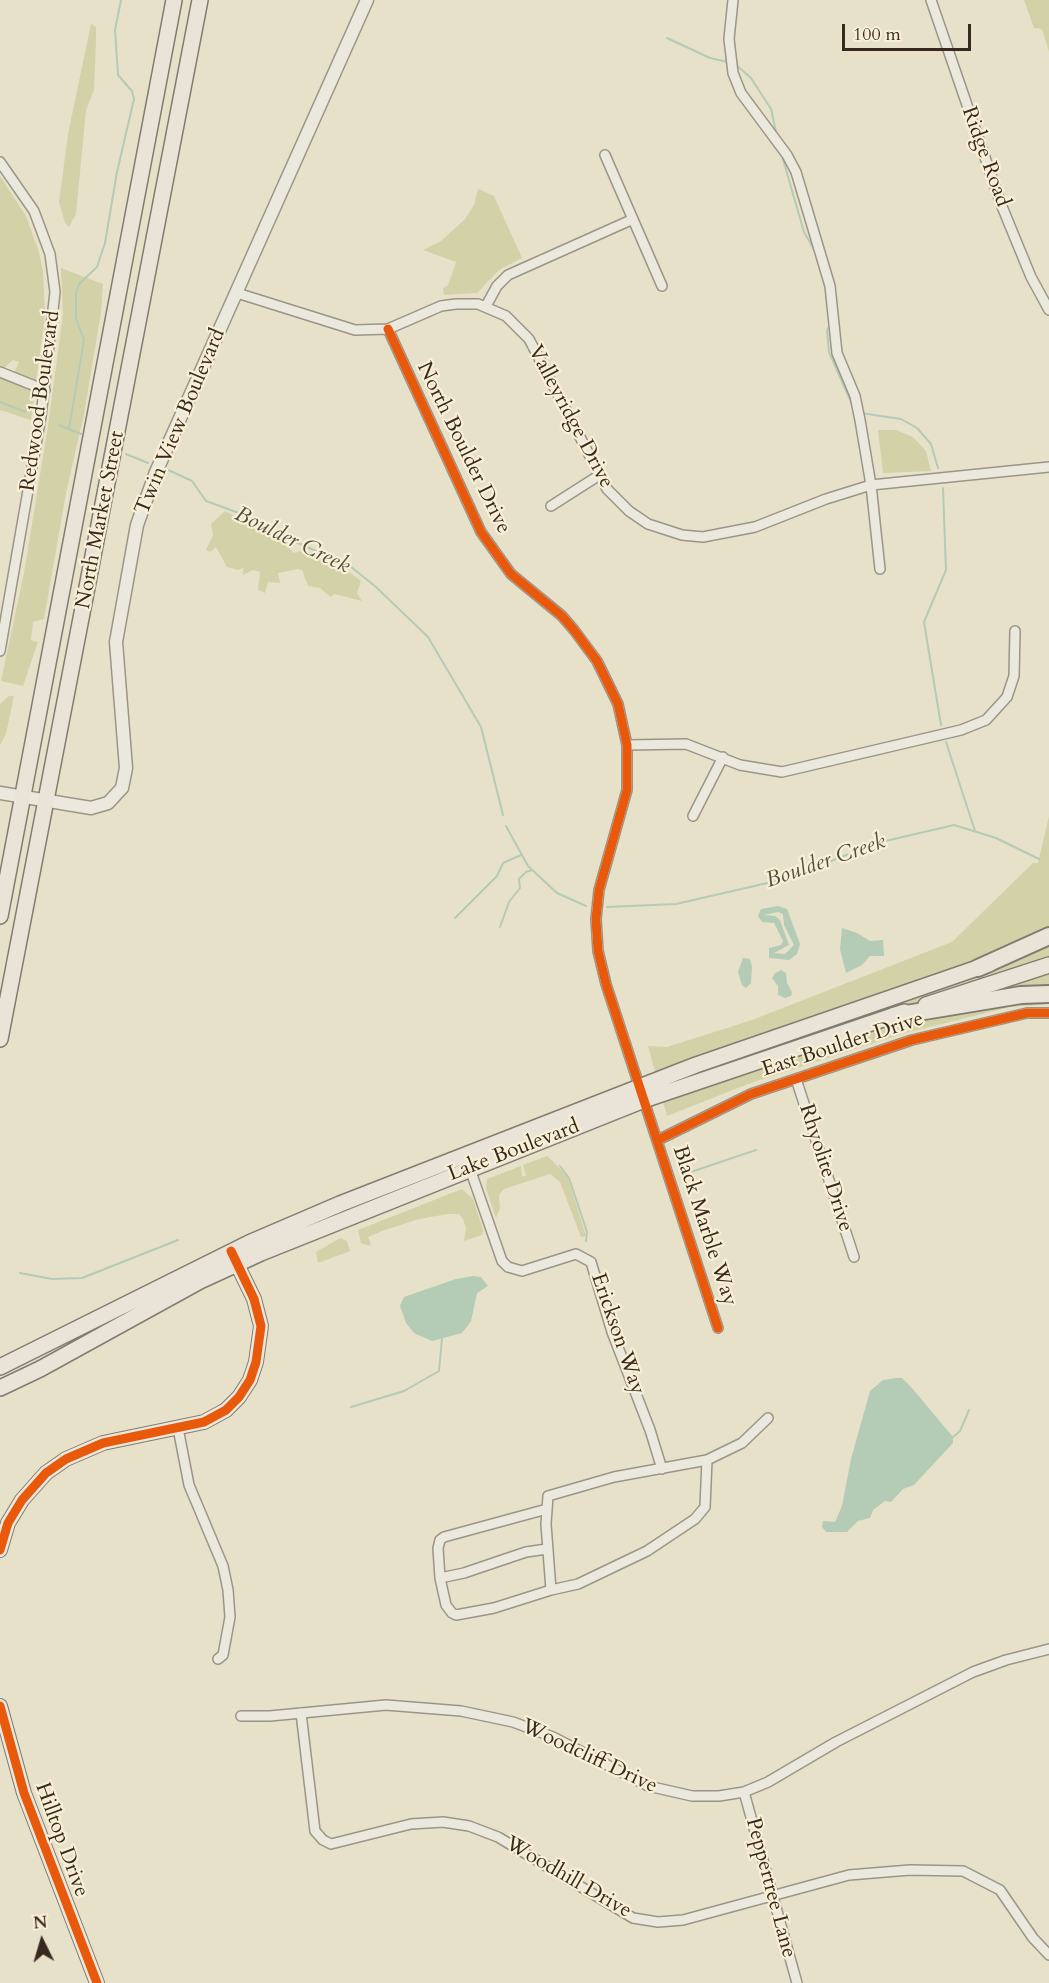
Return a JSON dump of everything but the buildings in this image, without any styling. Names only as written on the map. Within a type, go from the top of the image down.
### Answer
[{"type":"highway","points":[[978,968],[1049,936]]},
{"type":"highway","points":[[894,1016],[1021,995],[1049,994]]},
{"type":"main road","name":"North Market Street","points":[[0,916],[174,0]]},
{"type":"main road","name":"North Market Street","points":[[0,1039],[200,0]]},
{"type":"main road","name":"Lake Boulevard","points":[[0,1367],[234,1258],[467,1162],[641,1093],[978,968],[1049,945]]},
{"type":"main road","name":"Lake Boulevard","points":[[641,1093],[772,1055],[1049,965]]},
{"type":"main road","name":"Lake Boulevard","points":[[0,1388],[234,1258]]},
{"type":"main road","points":[[0,1550],[8,1523],[22,1500],[35,1484],[57,1465],[83,1450],[103,1443],[204,1422],[226,1410],[250,1380],[260,1351],[261,1326],[254,1299],[234,1258]]},
{"type":"main road","points":[[0,1359],[17,1358]]},
{"type":"main road","name":"Hilltop Drive","points":[[0,1706],[24,1793],[97,1983]]},
{"type":"street","name":"Twin View Boulevard","points":[[0,793],[96,808],[112,800],[124,783],[126,768],[116,642],[137,525],[156,472],[367,0]]},
{"type":"street","points":[[733,0],[729,39],[733,73],[741,93],[787,156],[797,177],[830,286],[835,341],[841,367],[858,407],[872,485],[880,569]]},
{"type":"street","name":"Ridge Road","points":[[931,0],[1001,204],[1030,277],[1049,310]]},
{"type":"street","points":[[605,155],[662,286]]},
{"type":"street","name":"Redwood Boulevard","points":[[0,162],[34,211],[51,259],[55,304],[45,390],[0,651]]},
{"type":"street","points":[[486,306],[497,286],[508,275],[632,220]]},
{"type":"street","name":"Valleyridge Drive","points":[[237,293],[355,330],[388,329],[441,306],[462,303],[486,306],[512,320],[529,339],[597,476],[619,502],[648,524],[682,535],[703,537],[755,527],[826,499],[872,485],[1049,467]]},
{"type":"street","name":"North Boulder Drive","points":[[388,329],[480,532],[511,574],[562,616],[597,661],[618,704],[627,745],[626,799],[604,867],[596,919],[598,951],[603,973],[641,1093]]},
{"type":"street","points":[[0,372],[45,390]]},
{"type":"street","points":[[551,506],[597,476]]},
{"type":"street","points":[[627,745],[686,744],[749,767],[782,772],[807,768],[972,726],[996,712],[1010,691],[1014,676],[1015,631]]},
{"type":"street","points":[[693,816],[723,757]]},
{"type":"street","name":"East Boulder Drive","points":[[658,1140],[690,1126],[741,1098],[796,1078],[930,1035],[1027,1013],[1049,1013]]},
{"type":"street","name":"Rhyolite Drive","points":[[796,1078],[854,1257]]},
{"type":"street","name":"Black Marble Way","points":[[641,1093],[718,1328]]},
{"type":"street","name":"Erickson Way","points":[[467,1162],[502,1261],[507,1267],[522,1271],[576,1254],[587,1258],[593,1265],[612,1332],[662,1469]]},
{"type":"street","points":[[551,1590],[547,1549],[548,1496],[614,1477],[707,1460],[742,1443],[768,1418]]},
{"type":"street","points":[[178,1428],[189,1485],[223,1566],[228,1590],[230,1617],[223,1655],[218,1659]]},
{"type":"street","points":[[547,1509],[444,1537],[438,1548],[440,1578],[446,1605],[456,1615],[494,1608],[590,1579],[646,1551],[695,1519],[707,1502],[707,1460]]},
{"type":"street","points":[[440,1578],[464,1573],[526,1552],[547,1549]]},
{"type":"street","name":"Woodcliff Drive","points":[[241,1716],[386,1705],[442,1708],[488,1715],[553,1737],[629,1778],[668,1792],[704,1797],[744,1792],[951,1682],[990,1665],[1049,1649]]},
{"type":"street","name":"Woodhill Drive","points":[[301,1713],[315,1832],[327,1843],[338,1844],[411,1824],[443,1822],[469,1826],[498,1837],[633,1918],[649,1922],[683,1920],[772,1894],[860,1873],[963,1871],[1000,1890],[1033,1938],[1049,1954]]},
{"type":"street","name":"Peppertree Lane","points":[[744,1792],[797,1983]]},
{"type":"shaded area","points":[[1024,0],[1049,0],[1049,52],[1042,29],[1034,28]]},
{"type":"shaded area","points":[[91,24],[96,27],[94,90],[86,110],[76,214],[69,227],[65,223],[59,202],[68,134]]},
{"type":"shaded area","points":[[0,176],[26,216],[39,252],[43,272],[45,315],[36,382],[14,373],[19,362],[13,360],[4,368],[0,367]]},
{"type":"shaded area","points":[[478,189],[494,196],[522,258],[499,270],[477,293],[444,295],[443,288],[448,285],[456,262],[423,250],[441,241],[465,219],[474,205]]},
{"type":"shaded area","points":[[61,268],[103,284],[101,312],[84,414],[66,493],[44,619],[33,622],[31,640],[38,642],[23,686],[1,681],[24,573],[48,426],[63,314]]},
{"type":"shaded area","points":[[0,378],[35,391],[31,420],[0,410]]},
{"type":"shaded area","points":[[878,430],[896,430],[913,437],[926,451],[931,471],[883,473]]},
{"type":"shaded area","points":[[225,511],[279,538],[294,553],[310,552],[344,568],[361,581],[357,593],[362,601],[334,594],[331,597],[320,588],[308,586],[302,570],[298,569],[278,573],[280,583],[268,582],[265,593],[258,590],[260,572],[253,570],[243,575],[243,568],[238,570],[227,567],[216,547],[210,552],[206,550],[213,535],[211,524]]},
{"type":"shaded area","points":[[9,696],[14,696],[6,734],[0,745],[0,704]]},
{"type":"shaded area","points":[[1049,816],[1049,1004],[1010,1007],[905,1033],[748,1084],[667,1116],[648,1046],[667,1047],[752,1020],[952,942],[1033,863],[1038,863]]},
{"type":"shaded area","points":[[778,906],[787,909],[800,944],[797,954],[789,960],[769,958],[769,948],[781,945],[783,941],[774,923],[762,922],[758,916],[761,909]],"holes":[[[778,912],[783,914],[784,925],[794,945],[785,954],[774,953],[789,945],[780,920],[775,916],[764,915]]]},
{"type":"shaded area","points":[[842,928],[870,941],[883,940],[884,956],[870,956],[862,965],[846,973],[840,949]]},
{"type":"shaded area","points":[[743,958],[750,959],[752,967],[751,983],[746,988],[742,985],[738,972]]},
{"type":"shaded area","points":[[781,970],[786,973],[787,983],[792,992],[791,996],[785,998],[778,995],[778,986],[772,978]]},
{"type":"shaded area","points":[[547,1156],[567,1175],[586,1236],[581,1237],[560,1182],[550,1174],[504,1189],[499,1195],[500,1208],[496,1218],[486,1188],[487,1179],[521,1166],[522,1176],[526,1176],[523,1165]]},
{"type":"shaded area","points":[[462,1189],[473,1199],[483,1230],[482,1235],[464,1241],[466,1228],[463,1219],[459,1214],[448,1214],[419,1219],[382,1231],[368,1237],[371,1244],[369,1246],[361,1243],[358,1230]]},
{"type":"shaded area","points":[[340,1238],[347,1241],[350,1251],[318,1263],[316,1252]]},
{"type":"shaded area","points":[[481,1277],[488,1286],[477,1293],[471,1321],[462,1333],[432,1341],[414,1333],[406,1323],[400,1306],[404,1297],[456,1279]]},
{"type":"shaded area","points":[[902,1378],[912,1388],[953,1437],[953,1443],[914,1485],[903,1489],[891,1502],[885,1501],[873,1510],[870,1518],[858,1521],[847,1532],[826,1532],[822,1527],[823,1521],[835,1522],[842,1506],[851,1459],[870,1391],[883,1380]]},
{"type":"waterway","points":[[69,429],[84,340],[76,318],[76,293],[79,284],[97,267],[105,243],[117,172],[134,99],[132,91],[118,75],[115,30],[121,0]]},
{"type":"waterway","points":[[667,38],[710,58],[728,62]]},
{"type":"waterway","points":[[734,63],[751,78],[771,109],[777,136]]},
{"type":"waterway","points":[[782,156],[804,232],[817,255]]},
{"type":"waterway","points":[[834,286],[837,313]]},
{"type":"waterway","points":[[830,325],[827,330],[829,352],[855,411]]},
{"type":"waterway","name":"Boulder Creek","points":[[0,402],[26,412]]},
{"type":"waterway","points":[[861,413],[901,419],[917,428],[931,444],[938,468]]},
{"type":"waterway","name":"Boulder Creek","points":[[59,425],[81,434]]},
{"type":"waterway","name":"Boulder Creek","points":[[126,454],[148,463]]},
{"type":"waterway","name":"Boulder Creek","points":[[166,469],[192,481],[206,501],[250,517],[262,527],[350,566],[376,587],[428,637],[481,727],[503,815]]},
{"type":"waterway","points":[[941,725],[924,622],[946,570],[943,488]]},
{"type":"waterway","points":[[946,742],[975,831]]},
{"type":"waterway","name":"Boulder Creek","points":[[607,907],[676,904],[785,879],[877,843],[954,825],[996,838],[1039,859]]},
{"type":"waterway","name":"Boulder Creek","points":[[506,826],[528,866],[557,893],[586,906]]},
{"type":"waterway","points":[[455,918],[497,876],[503,863],[521,855]]},
{"type":"waterway","points":[[500,927],[509,902],[520,888],[519,879],[532,870]]},
{"type":"waterway","points":[[682,1175],[756,1150]]},
{"type":"waterway","points":[[560,1166],[569,1178],[587,1232],[586,1241]]},
{"type":"waterway","points":[[20,1273],[52,1279],[82,1278],[178,1240]]},
{"type":"waterway","points":[[351,1407],[404,1391],[439,1371],[442,1338]]},
{"type":"waterway","points":[[953,1437],[960,1431],[969,1410]]},
{"type":"cycle path","points":[[388,329],[481,532],[511,574],[562,616],[574,630],[597,661],[618,704],[627,745],[627,790],[599,890],[596,919],[598,951],[606,984],[718,1328]]},
{"type":"cycle path","points":[[658,1140],[751,1094],[912,1040],[1027,1013],[1049,1013]]},
{"type":"cycle path","points":[[0,1550],[8,1523],[22,1500],[46,1473],[66,1459],[103,1443],[204,1422],[226,1410],[239,1397],[250,1380],[256,1362],[261,1326],[254,1299],[231,1251]]},
{"type":"cycle path","points":[[0,1706],[24,1793],[97,1983]]}]
